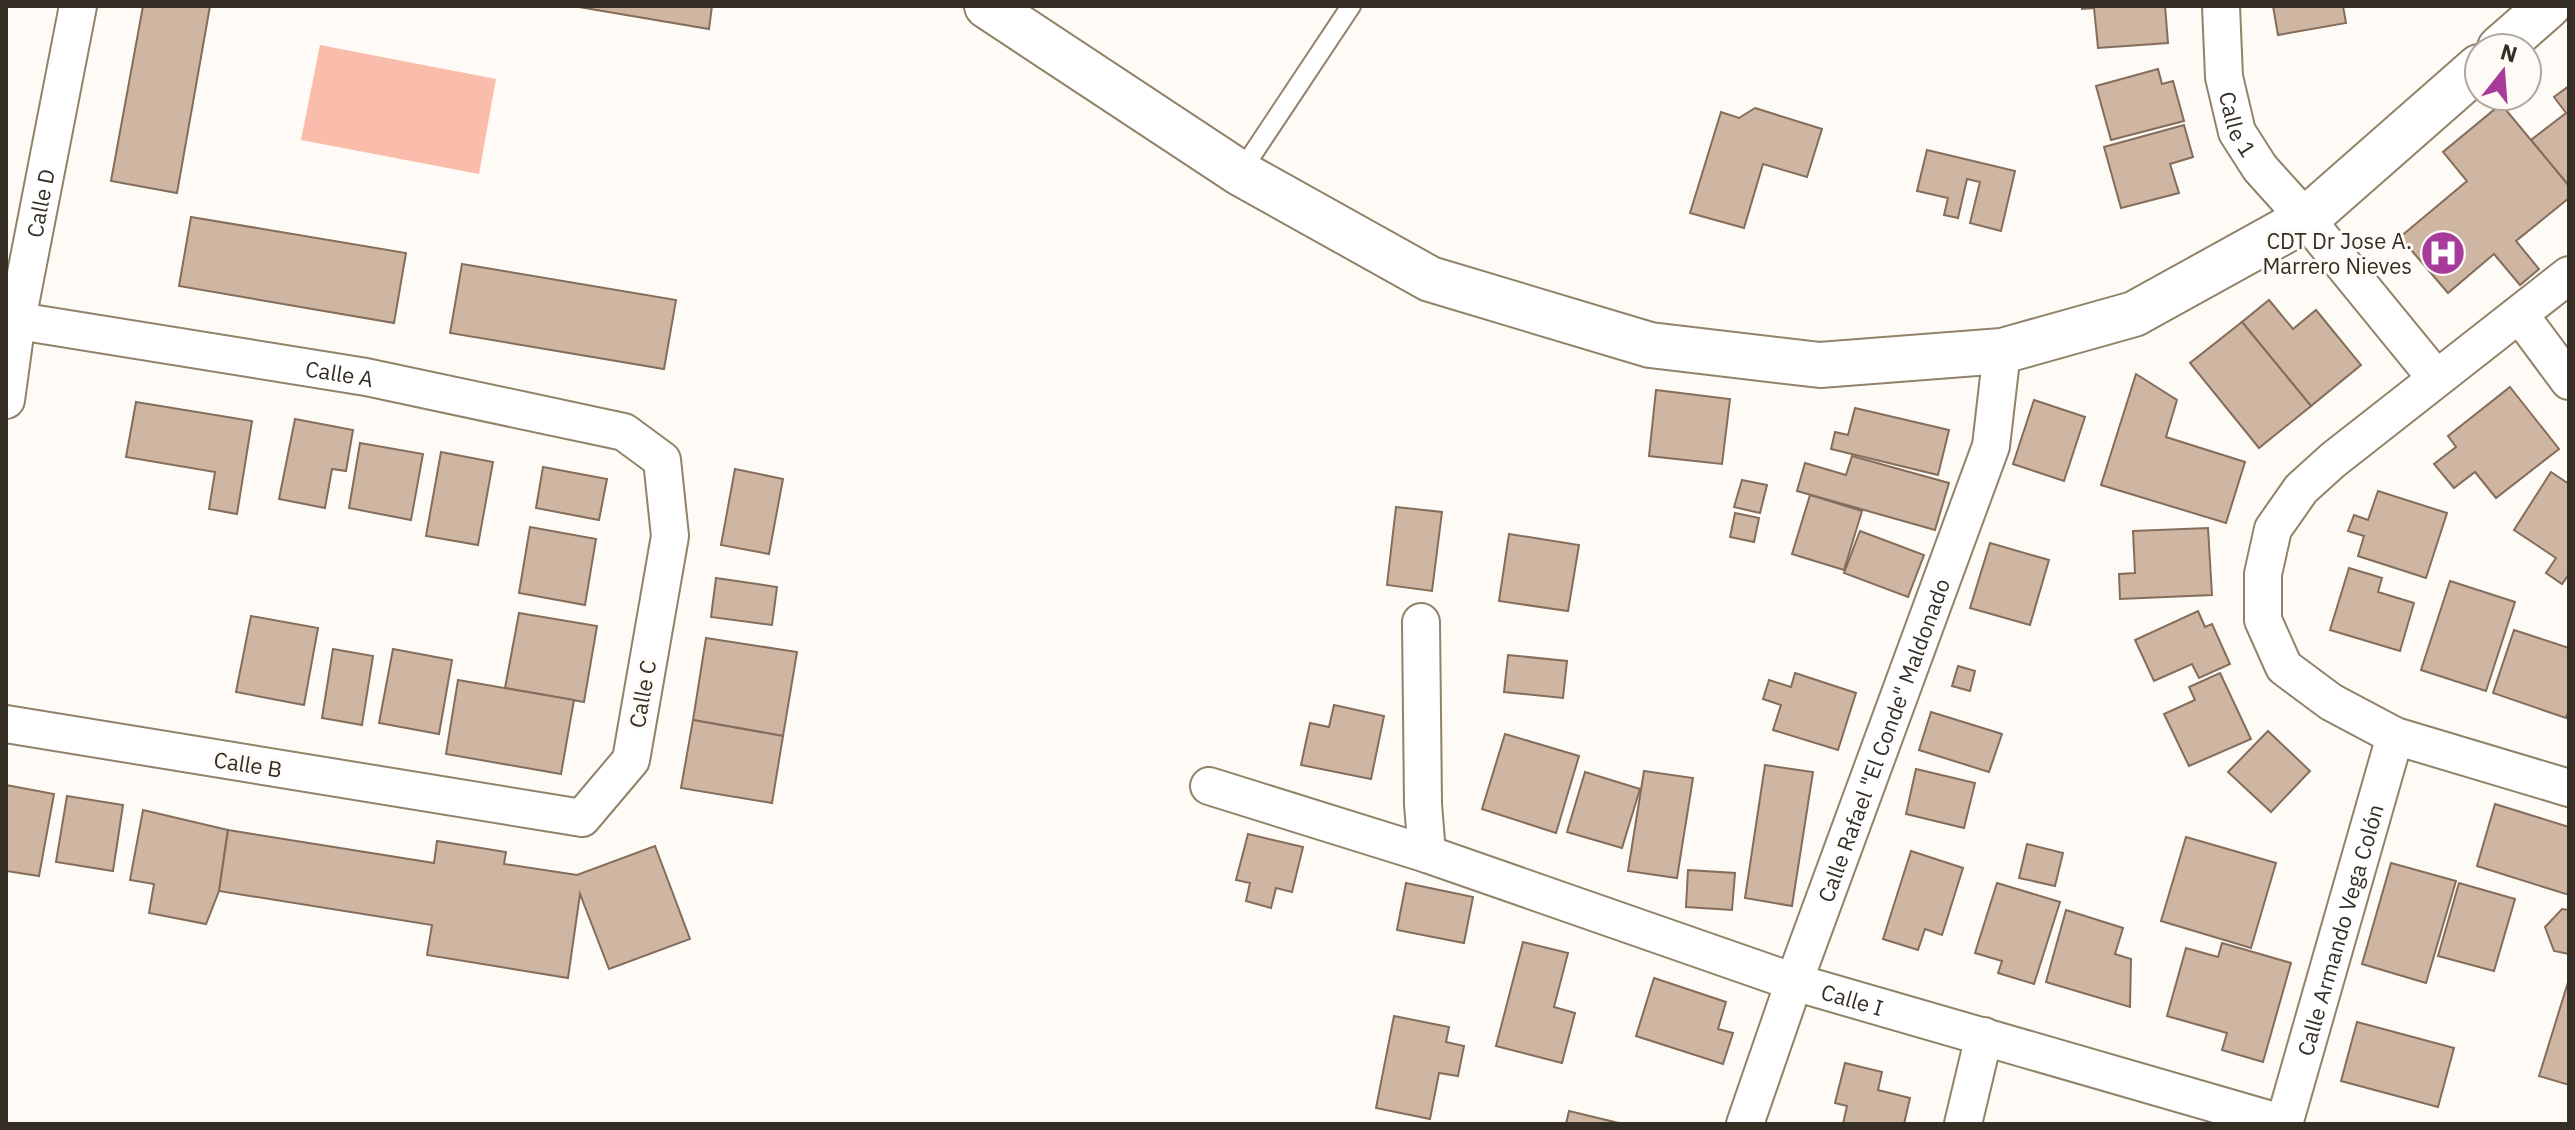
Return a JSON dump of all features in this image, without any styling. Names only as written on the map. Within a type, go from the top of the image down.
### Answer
[{"type":"street","name":"Calle D","points":[[6,400],[12,320],[78,6]]},
{"type":"street","points":[[987,6],[1240,173],[1430,279],[1650,345],[1820,365],[2002,351],[2134,314],[2306,219],[2463,81]]},
{"type":"street","name":"Calle 1","points":[[2221,6],[2224,77],[2237,132],[2260,168],[2306,219],[2436,378]]},
{"type":"street","points":[[2518,32],[2548,6]]},
{"type":"street","points":[[2569,275],[2333,460],[2301,489],[2273,529],[2263,574],[2263,620],[2284,667],[2331,702],[2395,736],[2569,788]]},
{"type":"street","points":[[2520,315],[2569,381]]},
{"type":"street","name":"Calle A","points":[[12,320],[366,377],[624,432],[662,460]]},
{"type":"street","name":"Calle Rafael \"El Conde\" Maldonado","points":[[1745,1124],[1991,446],[2002,351]]},
{"type":"street","name":"Calle C","points":[[489,804],[582,818],[631,760],[670,536],[662,460]]},
{"type":"street","points":[[1421,622],[1423,804],[1427,854]]},
{"type":"street","name":"Calle B","points":[[6,724],[489,804]]},
{"type":"street","name":"Calle Armando Vega Colón","points":[[2285,1124],[2395,736]]},
{"type":"street","name":"Calle I","points":[[1209,786],[1427,854],[1794,982],[2285,1124]]},
{"type":"street","points":[[1963,1124],[1984,1036]]},
{"type":"lane","points":[[1240,173],[1351,6]]},
{"type":"shaded area","points":[[320,45],[496,79],[479,174],[301,140]]},
{"type":"building","points":[[143,6],[210,6],[177,193],[111,181]]},
{"type":"building","points":[[573,6],[712,6],[709,29]]},
{"type":"building","points":[[2082,6],[2165,6],[2168,43],[2098,48],[2094,8],[2082,9]]},
{"type":"building","points":[[2273,6],[2343,6],[2346,23],[2278,35]]},
{"type":"building","points":[[2158,69],[2162,84],[2173,81],[2184,121],[2111,140],[2096,86]]},
{"type":"building","points":[[2569,86],[2569,186],[2531,140],[2566,113],[2554,97]]},
{"type":"building","points":[[1755,108],[1822,129],[1807,177],[1763,164],[1744,228],[1690,213],[1721,112],[1739,118]]},
{"type":"building","points":[[2491,112],[2508,112],[2569,186],[2569,198],[2516,241],[2539,269],[2520,285],[2494,254],[2448,293],[2400,237],[2467,181],[2443,152]]},
{"type":"building","points":[[2184,125],[2193,157],[2170,164],[2179,193],[2121,208],[2104,147]]},
{"type":"building","points":[[1927,150],[2015,171],[2001,231],[1970,223],[1980,182],[1967,179],[1958,218],[1944,215],[1948,198],[1917,191]]},
{"type":"building","points":[[191,217],[406,253],[394,323],[179,286]]},
{"type":"building","points":[[462,264],[676,300],[664,369],[450,333]]},
{"type":"building","points":[[2269,300],[2293,329],[2316,310],[2361,365],[2311,406],[2242,322]]},
{"type":"building","points":[[2242,322],[2311,406],[2259,448],[2190,363]]},
{"type":"building","points":[[2136,374],[2177,400],[2166,437],[2245,462],[2226,523],[2101,485]]},
{"type":"building","points":[[2510,387],[2559,449],[2496,498],[2475,472],[2454,488],[2434,464],[2456,447],[2448,436]]},
{"type":"building","points":[[1656,390],[1730,399],[1722,464],[1649,456]]},
{"type":"building","points":[[2034,400],[2085,417],[2064,481],[2013,464]]},
{"type":"building","points":[[136,402],[252,421],[237,514],[209,509],[215,472],[126,457]]},
{"type":"building","points":[[1855,408],[1949,430],[1938,475],[1831,449],[1835,432],[1848,435]]},
{"type":"building","points":[[295,419],[353,430],[346,471],[332,469],[325,508],[279,499]]},
{"type":"building","points":[[360,443],[423,454],[411,520],[349,508]]},
{"type":"building","points":[[441,452],[493,462],[478,545],[426,536]]},
{"type":"building","points":[[1852,456],[1949,483],[1935,530],[1797,491],[1805,463],[1846,475]]},
{"type":"building","points":[[543,467],[607,479],[599,520],[536,508]]},
{"type":"building","points":[[735,469],[783,479],[769,554],[721,545]]},
{"type":"building","points":[[2551,472],[2569,484],[2569,574],[2562,584],[2546,573],[2556,558],[2514,530]]},
{"type":"building","points":[[1742,480],[1767,485],[1760,513],[1734,507]]},
{"type":"building","points":[[2378,491],[2447,513],[2426,578],[2358,556],[2364,536],[2348,531],[2354,515],[2368,520]]},
{"type":"building","points":[[1810,495],[1862,511],[1844,570],[1792,554]]},
{"type":"building","points":[[1396,507],[1442,512],[1432,591],[1387,585]]},
{"type":"building","points":[[1735,513],[1759,518],[1754,542],[1730,537]]},
{"type":"building","points":[[530,527],[596,539],[585,605],[519,593]]},
{"type":"building","points":[[2208,528],[2212,595],[2120,599],[2119,574],[2135,573],[2133,531]]},
{"type":"building","points":[[1860,531],[1924,555],[1908,597],[1844,573]]},
{"type":"building","points":[[1509,534],[1579,545],[1568,611],[1499,601]]},
{"type":"building","points":[[1990,543],[2049,560],[2030,625],[1970,608]]},
{"type":"building","points":[[2349,568],[2382,578],[2378,592],[2414,603],[2400,651],[2330,630]]},
{"type":"building","points":[[716,578],[777,587],[772,625],[711,617]]},
{"type":"building","points":[[2450,581],[2515,602],[2486,691],[2421,670]]},
{"type":"building","points":[[2198,611],[2205,627],[2212,624],[2230,664],[2199,678],[2192,664],[2154,681],[2135,640]]},
{"type":"building","points":[[519,613],[597,626],[584,702],[505,688]]},
{"type":"building","points":[[251,616],[318,628],[304,705],[236,692]]},
{"type":"building","points":[[2514,630],[2569,648],[2569,710],[2566,718],[2493,693]]},
{"type":"building","points":[[706,638],[797,652],[783,736],[693,720]]},
{"type":"building","points":[[333,649],[373,656],[362,725],[322,718]]},
{"type":"building","points":[[393,649],[452,660],[439,734],[379,723]]},
{"type":"building","points":[[1508,655],[1567,661],[1563,698],[1504,692]]},
{"type":"building","points":[[1958,666],[1975,671],[1970,691],[1952,686]]},
{"type":"building","points":[[1795,673],[1856,693],[1838,750],[1773,730],[1781,705],[1763,699],[1769,680],[1791,687]]},
{"type":"building","points":[[2220,673],[2251,739],[2189,766],[2164,714],[2195,700],[2189,687]]},
{"type":"building","points":[[458,680],[574,700],[561,774],[446,754]]},
{"type":"building","points":[[1334,705],[1384,716],[1371,779],[1301,765],[1310,723],[1329,727]]},
{"type":"building","points":[[1931,712],[2002,734],[1989,772],[1919,750]]},
{"type":"building","points":[[693,720],[783,736],[772,803],[681,788]]},
{"type":"building","points":[[2268,731],[2310,771],[2271,812],[2228,772]]},
{"type":"building","points":[[1505,734],[1579,756],[1556,833],[1482,809]]},
{"type":"building","points":[[1765,765],[1813,772],[1792,906],[1745,898]]},
{"type":"building","points":[[1916,769],[1975,783],[1964,828],[1906,814]]},
{"type":"building","points":[[1644,771],[1693,778],[1677,878],[1628,871]]},
{"type":"building","points":[[1585,772],[1640,789],[1622,848],[1567,832]]},
{"type":"building","points":[[6,785],[54,794],[39,876],[6,871]]},
{"type":"building","points":[[67,796],[123,805],[113,871],[56,862]]},
{"type":"building","points":[[2495,804],[2569,827],[2569,895],[2477,866]]},
{"type":"building","points":[[143,810],[228,830],[219,891],[206,924],[149,913],[154,884],[130,880]]},
{"type":"building","points":[[228,830],[434,863],[437,841],[506,852],[504,864],[577,875],[655,846],[690,939],[609,969],[580,894],[568,978],[427,955],[432,925],[219,891]]},
{"type":"building","points":[[1248,834],[1303,847],[1292,892],[1276,888],[1271,908],[1246,901],[1250,883],[1236,880]]},
{"type":"building","points":[[2186,837],[2276,863],[2251,948],[2161,921]]},
{"type":"building","points":[[2027,844],[2063,853],[2055,886],[2019,878]]},
{"type":"building","points":[[1911,851],[1963,868],[1942,935],[1925,929],[1918,950],[1883,939]]},
{"type":"building","points":[[2391,863],[2456,881],[2426,983],[2362,964]]},
{"type":"building","points":[[1688,870],[1735,873],[1732,910],[1686,907]]},
{"type":"building","points":[[1406,883],[1473,897],[1464,943],[1397,930]]},
{"type":"building","points":[[1997,883],[2060,902],[2034,984],[1998,973],[2002,961],[1975,953]]},
{"type":"building","points":[[2459,883],[2515,899],[2494,971],[2438,956]]},
{"type":"building","points":[[2562,909],[2569,910],[2569,954],[2554,951],[2545,927]]},
{"type":"building","points":[[2066,910],[2123,928],[2115,954],[2131,959],[2130,1007],[2046,982]]},
{"type":"building","points":[[1523,942],[1568,953],[1554,1007],[1575,1013],[1562,1063],[1496,1046]]},
{"type":"building","points":[[2222,943],[2291,963],[2263,1062],[2222,1050],[2227,1033],[2167,1016],[2186,948],[2218,957]]},
{"type":"building","points":[[1654,978],[1726,1002],[1718,1029],[1733,1033],[1723,1064],[1636,1036]]},
{"type":"building","points":[[2569,979],[2569,1085],[2539,1076]]},
{"type":"building","points":[[1394,1016],[1449,1027],[1446,1042],[1464,1046],[1458,1076],[1439,1073],[1430,1119],[1376,1108]]},
{"type":"building","points":[[2357,1022],[2454,1048],[2438,1107],[2341,1081]]},
{"type":"building","points":[[1845,1063],[1882,1072],[1878,1090],[1910,1098],[1904,1124],[1843,1124],[1847,1106],[1835,1103]]},
{"type":"building","points":[[1569,1111],[1623,1124],[1566,1124]]},
{"type":"place","name":"CDT Dr Jose A. Marrero Nieves","points":[[2443,253]]}]
